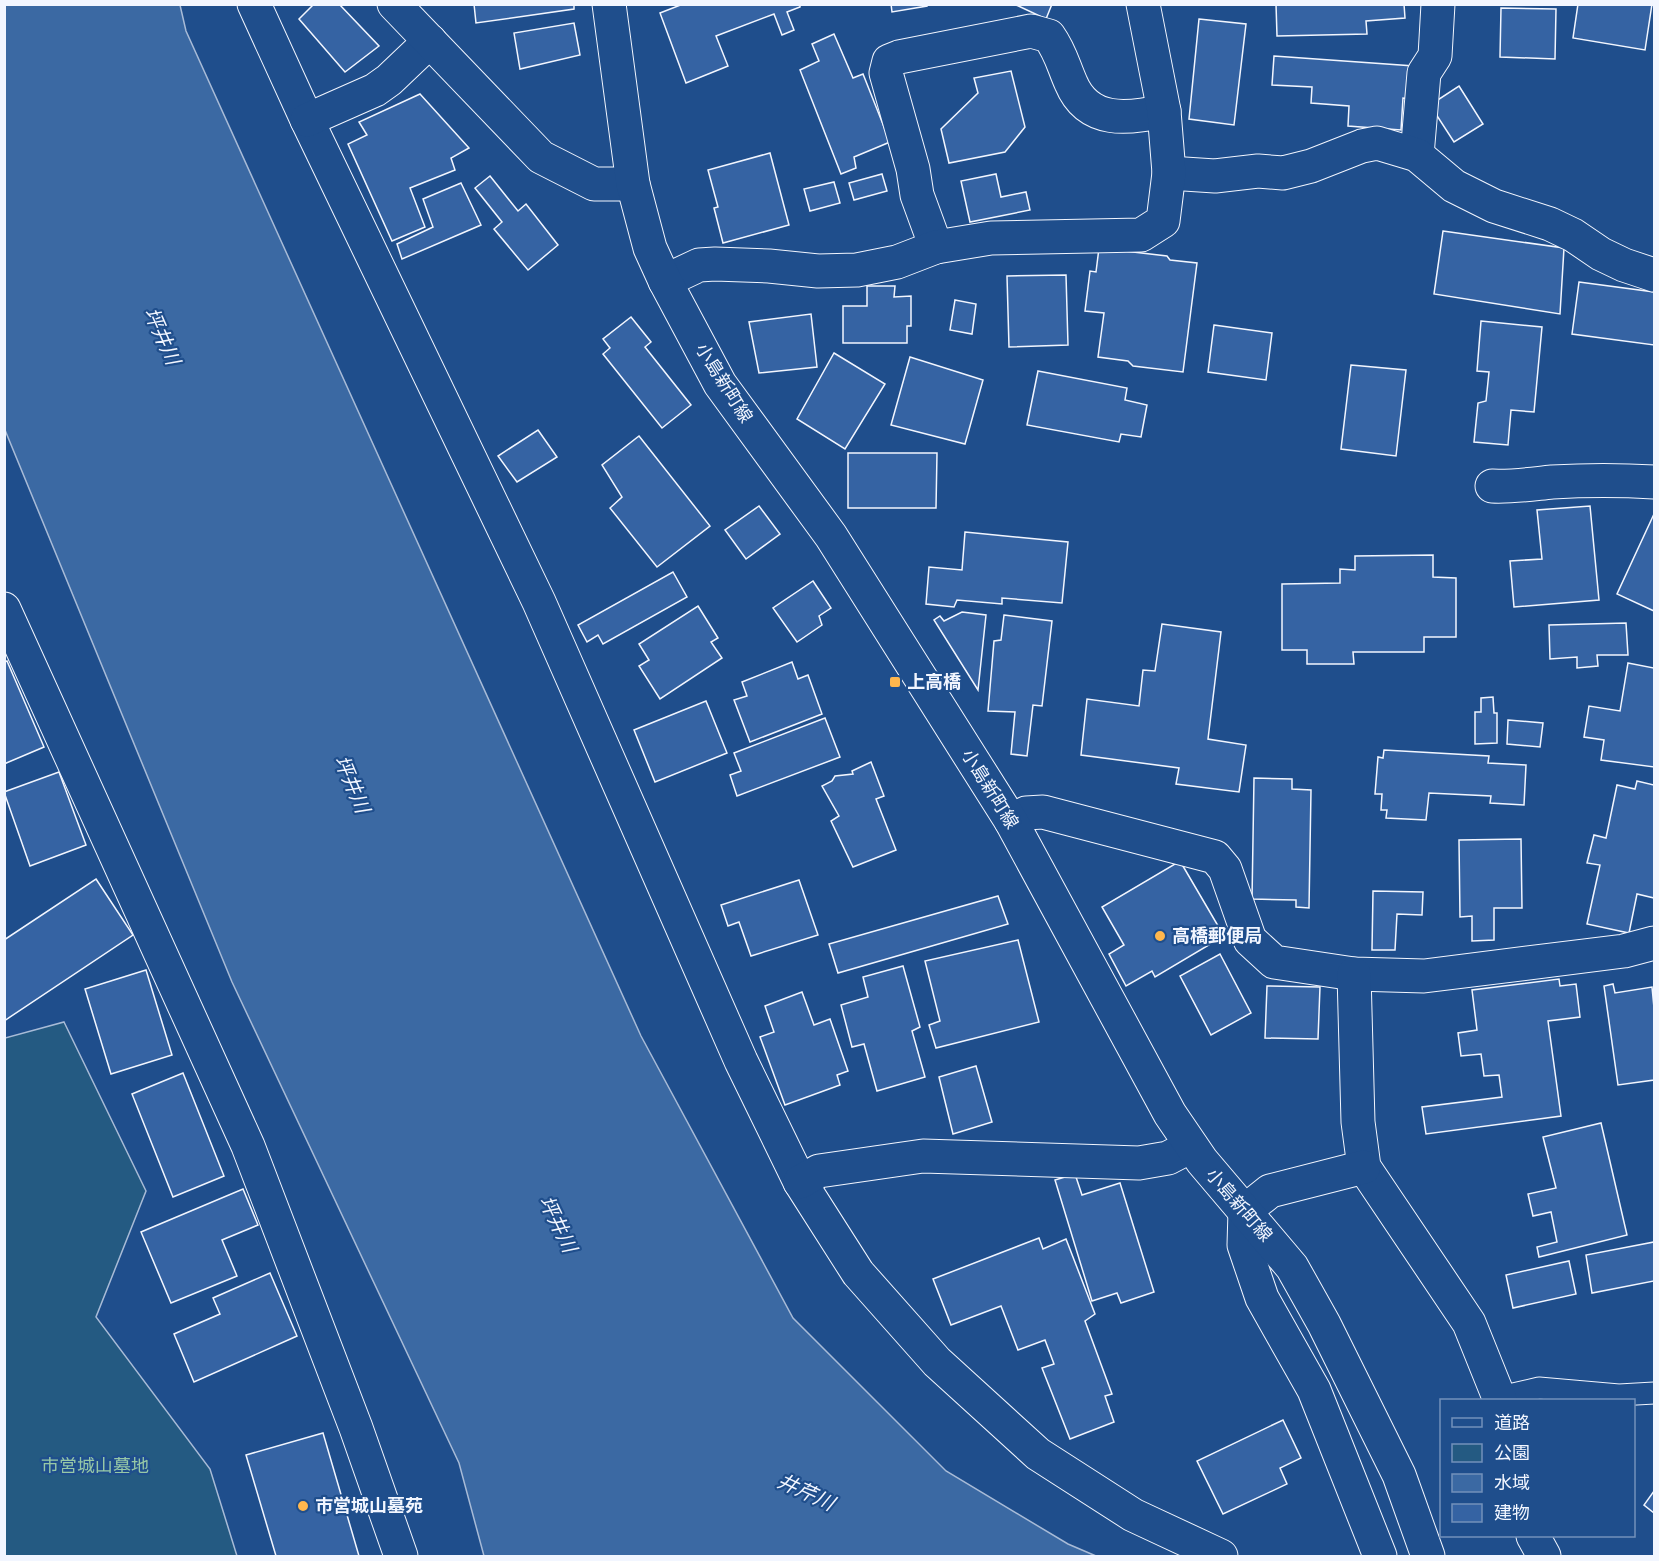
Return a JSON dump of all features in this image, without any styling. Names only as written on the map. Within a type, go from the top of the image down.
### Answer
[{"type":"street","points":[[254,4],[307,120],[539,602],[741,1061],[800,1182],[858,1273],[937,1362],[1038,1454],[1133,1515],[1221,1557]]},
{"type":"street","points":[[394,4],[541,157],[594,184],[633,184]]},
{"type":"street","name":"小島新町線","points":[[609,4],[633,184],[650,248],[665,281],[720,384],[831,536],[1011,821],[1170,1114],[1202,1161],[1292,1267],[1324,1324],[1399,1475],[1428,1557]]},
{"type":"street","points":[[665,281],[699,265],[769,266],[818,271],[857,270],[897,262],[936,247],[991,238],[1141,235],[1163,221],[1169,173],[1164,111],[1143,4]]},
{"type":"street","points":[[1417,155],[1424,73],[1435,56],[1438,4]]},
{"type":"street","points":[[936,247],[917,195],[913,169],[886,73],[889,61],[899,57],[1031,31],[1049,36],[1060,51],[1078,97],[1089,107],[1112,117],[1140,117],[1164,111]]},
{"type":"street","points":[[307,120],[375,90],[430,41]]},
{"type":"street","points":[[1169,173],[1215,176],[1258,171],[1283,173],[1311,166],[1362,146],[1377,143],[1417,155],[1454,186],[1494,206],[1550,224],[1624,265],[1654,275]]},
{"type":"street","points":[[1492,486],[1516,487],[1551,482],[1627,480],[1654,482]]},
{"type":"street","points":[[9,628],[248,1146],[356,1428],[401,1557]]},
{"type":"street","points":[[1011,821],[1026,813],[1043,812],[1215,858],[1225,869],[1250,940],[1274,962],[1354,974],[1424,976],[1624,951],[1654,943]]},
{"type":"street","points":[[1354,974],[1358,1122],[1364,1167],[1469,1323],[1500,1399]]},
{"type":"street","points":[[800,1182],[819,1171],[923,1156],[1139,1163],[1168,1158],[1191,1146]]},
{"type":"street","points":[[1364,1167],[1270,1191],[1245,1211],[1244,1245],[1262,1298],[1314,1390],[1380,1557]]},
{"type":"street","points":[[1534,1537],[1544,1557]]},
{"type":"lane","points":[[1500,1399],[1539,1388],[1619,1395],[1654,1393]]},
{"type":"green space","name":"市営城山墓地","points":[[64,1022],[146,1191],[96,1317],[210,1469],[237,1556],[5,1556],[5,1038]]},
{"type":"water","points":[[4,5],[180,5],[186,31],[641,1036],[793,1318],[946,1471],[1068,1544],[1096,1556],[484,1556],[459,1463],[232,982],[5,430]]},
{"type":"building","points":[[314,4],[339,4],[379,46],[345,72],[299,19]]},
{"type":"building","points":[[474,4],[574,4],[574,9],[476,23]]},
{"type":"building","points":[[683,4],[800,4],[800,7],[787,12],[794,30],[782,35],[774,14],[716,36],[728,66],[686,83],[660,13]]},
{"type":"building","points":[[891,4],[927,4],[927,6],[892,12]]},
{"type":"building","points":[[1014,4],[1052,4],[1046,19]]},
{"type":"building","points":[[1276,4],[1404,4],[1405,18],[1366,21],[1367,34],[1277,36]]},
{"type":"building","points":[[1578,4],[1652,4],[1645,50],[1573,38]]},
{"type":"building","points":[[1501,8],[1556,9],[1555,59],[1500,57]]},
{"type":"building","points":[[1199,19],[1246,24],[1234,125],[1189,119]]},
{"type":"building","points":[[574,23],[580,55],[520,69],[514,33]]},
{"type":"building","points":[[834,34],[853,78],[863,74],[890,142],[854,157],[856,168],[841,174],[800,70],[819,61],[812,44]]},
{"type":"building","points":[[1274,56],[1414,66],[1412,99],[1403,98],[1401,130],[1348,126],[1349,106],[1311,103],[1312,87],[1272,85]]},
{"type":"building","points":[[1011,71],[1025,127],[1005,152],[949,163],[941,129],[978,93],[974,78]]},
{"type":"building","points":[[1459,86],[1483,124],[1454,142],[1430,105]]},
{"type":"building","points":[[420,94],[469,148],[451,158],[455,170],[410,188],[425,227],[392,241],[348,144],[367,135],[359,122]]},
{"type":"building","points":[[770,153],[789,225],[723,243],[714,208],[718,207],[708,170]]},
{"type":"building","points":[[882,174],[887,191],[854,200],[849,183]]},
{"type":"building","points":[[996,174],[1001,197],[1026,192],[1030,210],[970,222],[961,181]]},
{"type":"building","points":[[490,176],[518,211],[526,204],[558,245],[528,270],[494,229],[502,222],[475,188]]},
{"type":"building","points":[[834,182],[840,203],[810,211],[804,189]]},
{"type":"building","points":[[461,183],[481,225],[402,259],[397,244],[433,227],[423,199]]},
{"type":"building","points":[[1443,231],[1564,248],[1560,314],[1434,294]]},
{"type":"building","points":[[1099,248],[1167,256],[1170,260],[1197,263],[1183,372],[1133,366],[1128,361],[1098,357],[1104,313],[1085,311],[1090,271],[1096,272]]},
{"type":"building","points":[[1066,275],[1068,345],[1009,347],[1007,276]]},
{"type":"building","points":[[1579,282],[1654,292],[1654,345],[1572,334]]},
{"type":"building","points":[[867,286],[895,286],[894,297],[911,296],[911,326],[907,326],[907,343],[843,343],[843,306],[867,306]]},
{"type":"building","points":[[955,300],[976,304],[972,334],[950,330]]},
{"type":"building","points":[[811,314],[817,367],[759,373],[749,322]]},
{"type":"building","points":[[631,317],[651,342],[645,347],[691,405],[662,428],[603,354],[610,348],[603,339]]},
{"type":"building","points":[[1481,321],[1542,327],[1534,412],[1511,410],[1508,445],[1474,442],[1478,403],[1486,401],[1489,372],[1477,371]]},
{"type":"building","points":[[1214,325],[1272,333],[1266,380],[1208,372]]},
{"type":"building","points":[[834,353],[885,384],[845,449],[797,419]]},
{"type":"building","points":[[910,357],[983,380],[965,444],[891,425]]},
{"type":"building","points":[[1351,365],[1406,370],[1396,456],[1341,449]]},
{"type":"building","points":[[1038,371],[1127,388],[1125,400],[1147,405],[1141,437],[1121,434],[1119,442],[1027,425]]},
{"type":"building","points":[[538,430],[557,457],[517,482],[498,456]]},
{"type":"building","points":[[639,436],[710,526],[657,567],[610,508],[622,497],[602,465]]},
{"type":"building","points":[[848,453],[937,453],[936,508],[848,508]]},
{"type":"building","points":[[759,506],[780,534],[746,559],[725,530]]},
{"type":"building","points":[[1590,506],[1599,600],[1514,607],[1510,561],[1542,559],[1537,510]]},
{"type":"building","points":[[1654,514],[1654,611],[1617,594]]},
{"type":"building","points":[[965,532],[1068,542],[1062,603],[1002,598],[1002,604],[957,600],[954,607],[926,604],[929,567],[962,570]]},
{"type":"building","points":[[1433,555],[1433,577],[1456,578],[1456,637],[1424,637],[1424,652],[1353,652],[1354,664],[1307,664],[1307,650],[1282,650],[1282,584],[1340,583],[1340,569],[1355,570],[1355,556]]},
{"type":"building","points":[[673,572],[687,597],[603,644],[598,635],[587,642],[578,625]]},
{"type":"building","points":[[813,581],[831,608],[819,616],[822,625],[797,642],[773,608]]},
{"type":"building","points":[[698,606],[718,638],[711,642],[722,658],[660,699],[639,666],[649,660],[639,644]]},
{"type":"building","points":[[962,612],[986,615],[978,690],[934,620],[940,616],[944,621]]},
{"type":"building","points":[[1004,615],[1052,621],[1042,706],[1033,705],[1027,756],[1011,754],[1015,712],[988,711],[994,641],[1001,640]]},
{"type":"building","points":[[1626,623],[1628,655],[1597,655],[1598,666],[1577,668],[1577,657],[1550,659],[1549,625]]},
{"type":"building","points":[[1162,624],[1221,632],[1208,739],[1246,745],[1239,792],[1176,784],[1179,768],[1081,755],[1087,699],[1139,706],[1143,670],[1155,671]]},
{"type":"building","points":[[7,661],[44,747],[4,764],[4,662]]},
{"type":"building","points":[[792,662],[798,679],[808,675],[822,714],[750,742],[734,700],[747,696],[742,682]]},
{"type":"building","points":[[1628,663],[1654,668],[1654,767],[1601,760],[1604,740],[1584,737],[1589,706],[1620,711]]},
{"type":"building","points":[[1493,697],[1494,713],[1497,713],[1497,743],[1475,744],[1475,712],[1481,712],[1481,698]]},
{"type":"building","points":[[706,701],[727,753],[655,782],[634,730]]},
{"type":"building","points":[[825,718],[840,757],[737,796],[730,775],[741,771],[734,753]]},
{"type":"building","points":[[1508,720],[1543,723],[1540,747],[1507,744]]},
{"type":"building","points":[[1384,750],[1489,756],[1488,763],[1526,765],[1524,805],[1490,803],[1491,796],[1429,793],[1426,820],[1386,818],[1387,810],[1381,810],[1382,794],[1375,794],[1378,757],[1383,758]]},
{"type":"building","points":[[871,762],[884,796],[876,799],[896,850],[853,867],[831,821],[839,816],[822,786],[832,781],[835,776],[853,774],[852,771]]},
{"type":"building","points":[[59,772],[86,845],[30,866],[4,792]]},
{"type":"building","points":[[1254,778],[1292,779],[1292,789],[1311,790],[1309,908],[1296,907],[1296,900],[1252,899]]},
{"type":"building","points":[[1637,781],[1654,785],[1654,898],[1637,894],[1629,933],[1587,924],[1600,865],[1587,863],[1594,835],[1606,838],[1617,785],[1635,789]]},
{"type":"building","points":[[1521,839],[1522,908],[1494,908],[1494,940],[1472,941],[1472,916],[1460,917],[1459,840]]},
{"type":"building","points":[[1180,861],[1224,936],[1155,977],[1152,971],[1126,986],[1109,954],[1124,945],[1102,907]]},
{"type":"building","points":[[96,879],[133,935],[4,1021],[4,940]]},
{"type":"building","points":[[799,880],[818,935],[751,956],[739,922],[728,926],[721,905]]},
{"type":"building","points":[[1373,891],[1423,892],[1422,915],[1397,914],[1395,950],[1372,950]]},
{"type":"building","points":[[998,896],[1008,924],[838,973],[829,944]]},
{"type":"building","points":[[1018,940],[1039,1022],[936,1048],[929,1025],[940,1021],[925,961]]},
{"type":"building","points":[[1220,954],[1251,1013],[1211,1035],[1180,976]]},
{"type":"building","points":[[903,966],[920,1027],[912,1031],[925,1077],[877,1091],[864,1044],[852,1047],[841,1005],[868,997],[863,977]]},
{"type":"building","points":[[146,970],[172,1055],[111,1074],[85,989]]},
{"type":"building","points":[[1559,979],[1560,986],[1576,984],[1580,1017],[1548,1021],[1561,1116],[1426,1134],[1422,1107],[1502,1097],[1499,1075],[1484,1076],[1481,1054],[1461,1056],[1458,1033],[1477,1030],[1472,990]]},
{"type":"building","points":[[1613,984],[1615,993],[1652,987],[1654,1080],[1618,1085],[1604,986]]},
{"type":"building","points":[[1267,986],[1320,987],[1318,1039],[1265,1038]]},
{"type":"building","points":[[802,992],[814,1025],[830,1019],[848,1071],[837,1075],[840,1085],[785,1105],[760,1037],[774,1032],[765,1006]]},
{"type":"building","points":[[976,1066],[992,1122],[953,1134],[939,1077]]},
{"type":"building","points":[[183,1073],[224,1176],[173,1197],[132,1094]]},
{"type":"building","points":[[1601,1123],[1627,1235],[1539,1257],[1537,1247],[1557,1242],[1551,1212],[1533,1216],[1528,1194],[1556,1188],[1543,1137]]},
{"type":"building","points":[[1075,1174],[1082,1195],[1120,1183],[1154,1292],[1121,1303],[1117,1293],[1092,1301],[1055,1180]]},
{"type":"building","points":[[243,1189],[258,1225],[222,1240],[237,1276],[171,1303],[141,1232]]},
{"type":"building","points":[[1039,1238],[1043,1249],[1066,1239],[1095,1314],[1085,1321],[1112,1394],[1105,1396],[1114,1422],[1070,1439],[1042,1368],[1054,1364],[1045,1340],[1018,1350],[1001,1306],[951,1325],[933,1279]]},
{"type":"building","points":[[1654,1242],[1654,1281],[1592,1293],[1586,1255]]},
{"type":"building","points":[[1569,1261],[1576,1294],[1513,1308],[1506,1275]]},
{"type":"building","points":[[270,1273],[297,1336],[194,1382],[174,1334],[220,1314],[213,1298]]},
{"type":"building","points":[[1283,1420],[1301,1458],[1280,1468],[1287,1484],[1223,1514],[1197,1461]]},
{"type":"building","name":"市営城山墓苑","points":[[323,1433],[359,1556],[276,1556],[246,1455]]},
{"type":"building","points":[[1654,1491],[1654,1513],[1644,1505]]},
{"type":"place","name":"上高橋","points":[[895,682]]},
{"type":"place","name":"高橋郵便局","points":[[1160,936]]},
{"type":"place","name":"市営城山墓苑","points":[[303,1506]]},
{"type":"water label","name":"坪井川","points":[[162,336]]},
{"type":"water label","name":"坪井川","points":[[352,784]]},
{"type":"water label","name":"坪井川","points":[[558,1224]]},
{"type":"water label","name":"井芹川","points":[[806,1492]]}]
